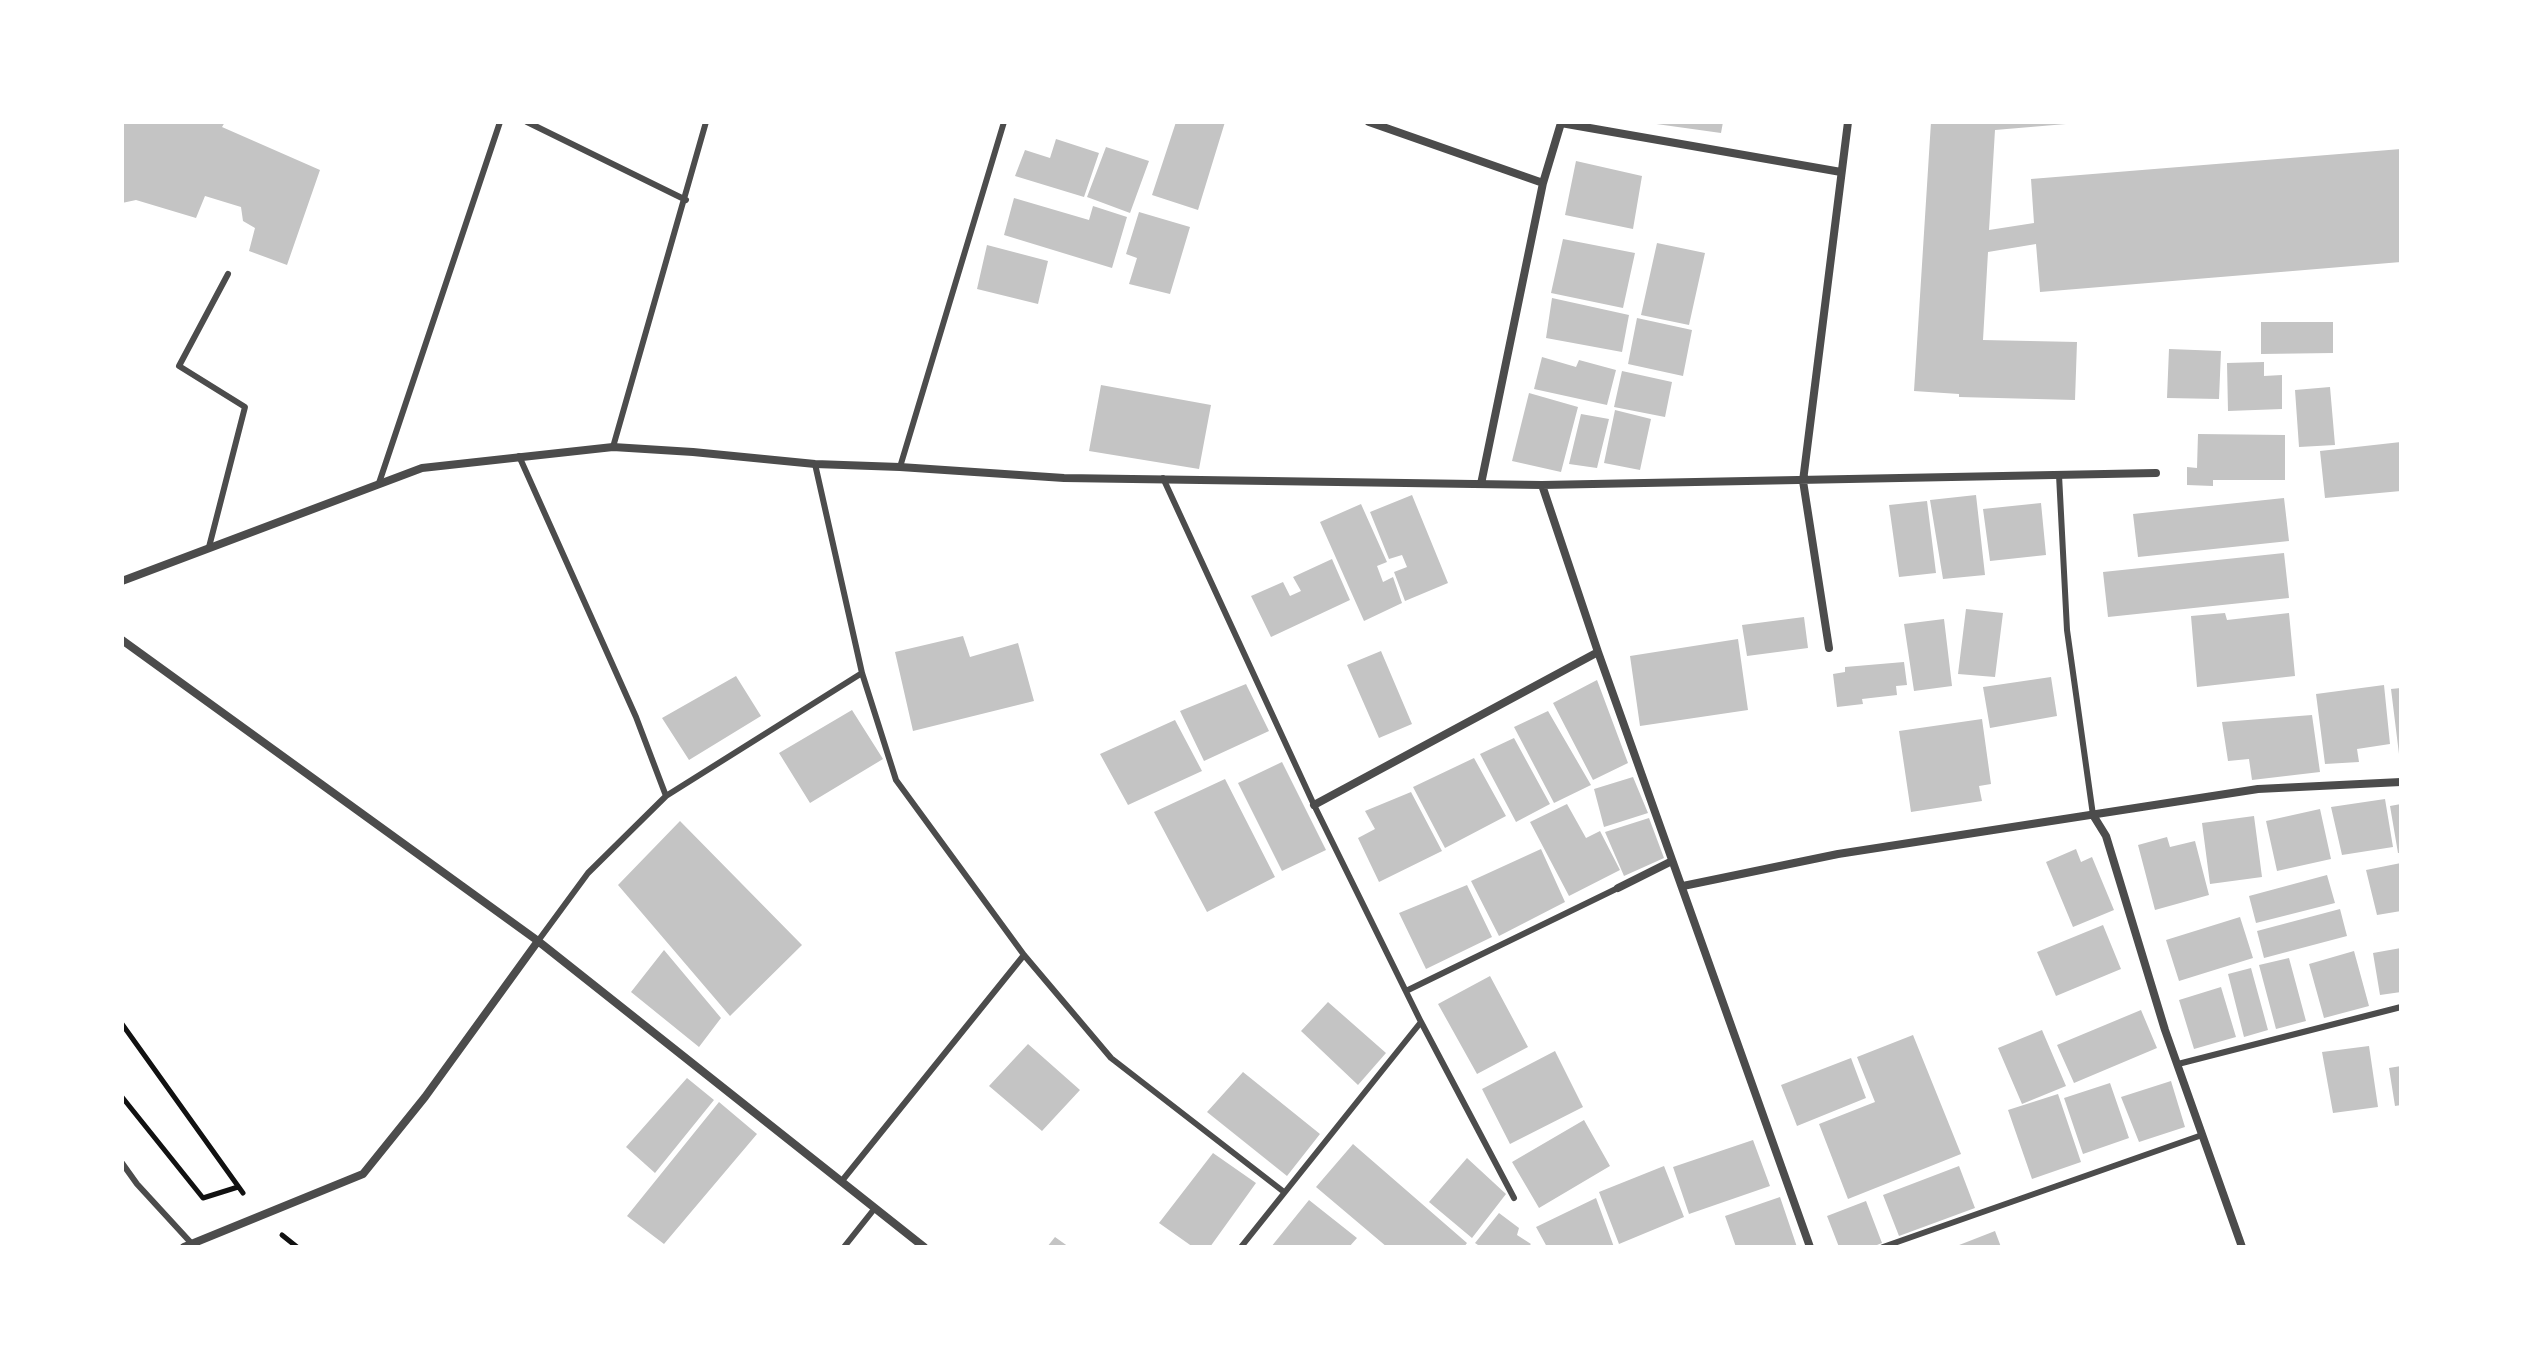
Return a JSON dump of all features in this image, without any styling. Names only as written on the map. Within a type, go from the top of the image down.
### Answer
[{"type":"street","points":[[1369,122],[1543,183]]},
{"type":"street","points":[[1481,484],[1543,183],[1561,122],[1841,172]]},
{"type":"street","points":[[1829,648],[1803,481],[1848,122]]},
{"type":"street","points":[[122,581],[422,468],[613,447],[815,464],[1064,478],[1542,485],[2156,473]]},
{"type":"street","points":[[1542,485],[1598,652],[1810,1247]]},
{"type":"street","points":[[122,640],[538,941],[924,1247]]},
{"type":"street","points":[[1314,805],[1598,652]]},
{"type":"street","points":[[1683,886],[1838,854],[2258,789],[2401,782]]},
{"type":"street","points":[[2093,815],[2106,836],[2178,1064],[2242,1247]]},
{"type":"street","points":[[1618,888],[1672,861]]},
{"type":"street","points":[[191,1246],[363,1174],[434,1085],[538,941]]},
{"type":"lane","points":[[379,483],[500,122]]},
{"type":"lane","points":[[527,122],[686,200]]},
{"type":"lane","points":[[613,447],[706,122]]},
{"type":"lane","points":[[900,467],[1004,122]]},
{"type":"lane","points":[[209,547],[245,407],[179,366],[228,274]]},
{"type":"lane","points":[[519,456],[636,717],[666,796]]},
{"type":"lane","points":[[815,464],[862,673],[896,780],[1024,955],[1111,1058],[1284,1192]]},
{"type":"lane","points":[[2059,475],[2067,630],[2093,815]]},
{"type":"lane","points":[[1163,478],[1314,805],[1421,1022],[1514,1198]]},
{"type":"lane","points":[[538,941],[588,873],[666,796],[862,673]]},
{"type":"lane","points":[[1406,991],[1618,888]]},
{"type":"lane","points":[[841,1182],[1024,955]]},
{"type":"lane","points":[[2178,1064],[2401,1007]]},
{"type":"lane","points":[[1241,1247],[1421,1022]]},
{"type":"lane","points":[[1883,1247],[2202,1135]]},
{"type":"lane","points":[[122,1163],[191,1246]]},
{"type":"lane","points":[[844,1247],[875,1208]]},
{"type":"path","points":[[122,1024],[260,1217],[297,1247]]},
{"type":"path","points":[[122,1097],[203,1198],[238,1187]]},
{"type":"building","points":[[122,122],[225,122],[222,127],[320,170],[287,265],[249,251],[255,228],[243,221],[241,207],[205,196],[196,218],[136,200],[122,203]]},
{"type":"building","points":[[1176,122],[1225,122],[1198,210],[1152,195]]},
{"type":"building","points":[[1642,122],[1723,122],[1721,133]]},
{"type":"building","points":[[1931,122],[2066,122],[1995,130],[1989,230],[2034,223],[2031,179],[2401,149],[2401,262],[2040,292],[2036,244],[1988,252],[1983,340],[2077,342],[2075,400],[1959,397],[1959,394],[1914,391]]},
{"type":"building","points":[[1056,139],[1099,153],[1084,197],[1015,176],[1025,150],[1050,158]]},
{"type":"building","points":[[1106,147],[1149,161],[1130,213],[1087,197]]},
{"type":"building","points":[[1576,161],[1642,176],[1633,229],[1565,215]]},
{"type":"building","points":[[1014,198],[1089,220],[1093,206],[1127,217],[1112,268],[1004,235]]},
{"type":"building","points":[[1139,212],[1190,227],[1170,294],[1129,284],[1137,258],[1126,254]]},
{"type":"building","points":[[1563,239],[1635,253],[1623,308],[1551,293]]},
{"type":"building","points":[[1657,243],[1705,253],[1689,325],[1641,315]]},
{"type":"building","points":[[987,245],[1048,261],[1038,304],[977,289]]},
{"type":"building","points":[[1552,298],[1629,315],[1622,352],[1546,338]]},
{"type":"building","points":[[1637,318],[1692,330],[1683,376],[1628,364]]},
{"type":"building","points":[[2261,322],[2333,322],[2333,353],[2261,354]]},
{"type":"building","points":[[2169,349],[2221,351],[2219,399],[2167,398]]},
{"type":"building","points":[[1542,357],[1576,367],[1579,360],[1616,370],[1607,405],[1534,389]]},
{"type":"building","points":[[2264,362],[2264,376],[2282,375],[2282,409],[2228,411],[2227,363]]},
{"type":"building","points":[[1622,371],[1672,382],[1665,417],[1614,407]]},
{"type":"building","points":[[1101,385],[1211,405],[1199,469],[1089,451]]},
{"type":"building","points":[[2330,387],[2335,445],[2299,447],[2295,390]]},
{"type":"building","points":[[1529,393],[1578,407],[1561,472],[1512,461]]},
{"type":"building","points":[[1615,410],[1651,419],[1640,470],[1604,463]]},
{"type":"building","points":[[1581,414],[1609,419],[1597,468],[1569,464]]},
{"type":"building","points":[[2198,434],[2285,435],[2285,480],[2213,480],[2213,486],[2187,485],[2187,467],[2197,468]]},
{"type":"building","points":[[2401,442],[2401,491],[2325,498],[2320,451]]},
{"type":"building","points":[[1412,495],[1448,583],[1405,601],[1394,572],[1407,567],[1402,555],[1389,559],[1370,512]]},
{"type":"building","points":[[1976,495],[1985,575],[1943,579],[1930,500]]},
{"type":"building","points":[[2284,498],[2289,541],[2138,557],[2133,514]]},
{"type":"building","points":[[1927,501],[1936,573],[1899,577],[1889,505]]},
{"type":"building","points":[[2041,503],[2046,555],[1990,561],[1983,509]]},
{"type":"building","points":[[1361,504],[1387,562],[1377,566],[1383,582],[1393,577],[1402,603],[1364,621],[1320,522]]},
{"type":"building","points":[[2284,553],[2289,598],[2108,617],[2103,572]]},
{"type":"building","points":[[1332,559],[1350,600],[1271,637],[1251,596],[1283,582],[1290,596],[1301,591],[1293,577]]},
{"type":"building","points":[[1966,609],[2003,613],[1995,677],[1958,674]]},
{"type":"building","points":[[2225,613],[2227,620],[2289,613],[2295,676],[2197,687],[2191,616]]},
{"type":"building","points":[[1804,617],[1808,648],[1747,656],[1742,625]]},
{"type":"building","points":[[1944,619],[1952,686],[1914,691],[1904,624]]},
{"type":"building","points":[[963,636],[970,657],[1018,643],[1034,701],[913,731],[895,652]]},
{"type":"building","points":[[1738,639],[1748,710],[1640,726],[1630,656]]},
{"type":"building","points":[[1381,651],[1412,724],[1379,738],[1347,665]]},
{"type":"building","points":[[1904,662],[1907,685],[1896,686],[1897,695],[1862,699],[1863,704],[1837,707],[1833,674],[1845,672],[1845,667]]},
{"type":"building","points":[[736,676],[761,716],[689,760],[662,718]]},
{"type":"building","points":[[2051,677],[2057,716],[1990,728],[1983,687]]},
{"type":"building","points":[[1597,680],[1628,763],[1593,780],[1553,703]]},
{"type":"building","points":[[1246,684],[1269,731],[1204,761],[1180,711]]},
{"type":"building","points":[[2384,685],[2390,744],[2357,749],[2359,762],[2325,764],[2316,694]]},
{"type":"building","points":[[2401,688],[2401,754],[2399,754],[2391,689]]},
{"type":"building","points":[[852,710],[883,759],[810,803],[779,753]]},
{"type":"building","points":[[1548,711],[1591,785],[1554,803],[1514,727]]},
{"type":"building","points":[[2312,715],[2320,772],[2252,780],[2249,759],[2228,761],[2222,722]]},
{"type":"building","points":[[1982,719],[1991,784],[1979,786],[1982,801],[1911,812],[1899,731]]},
{"type":"building","points":[[1175,720],[1202,771],[1128,805],[1100,754]]},
{"type":"building","points":[[1514,738],[1550,804],[1516,822],[1480,754]]},
{"type":"building","points":[[1474,758],[1506,816],[1445,848],[1413,787]]},
{"type":"building","points":[[1282,762],[1326,850],[1282,871],[1238,783]]},
{"type":"building","points":[[1633,777],[1648,813],[1604,827],[1594,789]]},
{"type":"building","points":[[1225,779],[1275,877],[1207,912],[1154,812]]},
{"type":"building","points":[[1411,792],[1442,851],[1379,882],[1358,838],[1375,829],[1365,811]]},
{"type":"building","points":[[2385,799],[2393,847],[2342,855],[2331,807]]},
{"type":"building","points":[[1567,804],[1586,838],[1600,831],[1620,870],[1569,896],[1530,822]]},
{"type":"building","points":[[2401,804],[2401,853],[2398,853],[2390,806]]},
{"type":"building","points":[[2320,809],[2331,859],[2277,871],[2266,821]]},
{"type":"building","points":[[2254,816],[2262,877],[2210,884],[2202,823]]},
{"type":"building","points":[[1649,818],[1664,858],[1624,876],[1605,832]]},
{"type":"building","points":[[680,821],[802,945],[730,1016],[618,885]]},
{"type":"building","points":[[2167,837],[2170,847],[2195,841],[2209,895],[2155,910],[2138,845]]},
{"type":"building","points":[[1541,849],[1565,902],[1499,936],[1471,881]]},
{"type":"building","points":[[2076,849],[2081,862],[2092,857],[2114,910],[2073,927],[2046,862]]},
{"type":"building","points":[[2401,863],[2401,911],[2377,915],[2366,870]]},
{"type":"building","points":[[2327,875],[2335,903],[2256,923],[2249,896]]},
{"type":"building","points":[[1467,885],[1492,937],[1426,969],[1399,913]]},
{"type":"building","points":[[2340,909],[2347,936],[2264,958],[2257,931]]},
{"type":"building","points":[[2240,917],[2253,958],[2179,981],[2166,940]]},
{"type":"building","points":[[2103,925],[2121,969],[2056,996],[2037,952]]},
{"type":"building","points":[[2401,948],[2401,992],[2380,995],[2373,953]]},
{"type":"building","points":[[664,950],[721,1018],[699,1047],[631,992]]},
{"type":"building","points":[[2354,951],[2369,1006],[2324,1018],[2309,964]]},
{"type":"building","points":[[2289,958],[2306,1021],[2276,1029],[2259,965]]},
{"type":"building","points":[[2251,968],[2268,1030],[2244,1037],[2228,974]]},
{"type":"building","points":[[1490,976],[1528,1047],[1477,1074],[1438,1004]]},
{"type":"building","points":[[2221,987],[2236,1037],[2194,1049],[2179,1000]]},
{"type":"building","points":[[1328,1002],[1386,1053],[1358,1085],[1301,1031]]},
{"type":"building","points":[[2141,1010],[2157,1048],[2074,1083],[2057,1045]]},
{"type":"building","points":[[2042,1030],[2066,1086],[2022,1104],[1998,1048]]},
{"type":"building","points":[[1913,1035],[1961,1154],[1848,1199],[1819,1124],[1875,1102],[1857,1057]]},
{"type":"building","points":[[1028,1044],[1080,1090],[1042,1131],[989,1086]]},
{"type":"building","points":[[2369,1046],[2378,1107],[2333,1113],[2322,1052]]},
{"type":"building","points":[[1555,1051],[1583,1107],[1510,1144],[1482,1089]]},
{"type":"building","points":[[1851,1058],[1866,1098],[1797,1126],[1781,1085]]},
{"type":"building","points":[[2401,1066],[2401,1105],[2395,1106],[2389,1068]]},
{"type":"building","points":[[1243,1072],[1320,1134],[1287,1176],[1207,1112]]},
{"type":"building","points":[[687,1078],[714,1100],[655,1173],[626,1147]]},
{"type":"building","points":[[2171,1081],[2185,1127],[2139,1142],[2121,1097]]},
{"type":"building","points":[[2110,1083],[2129,1138],[2083,1154],[2064,1098]]},
{"type":"building","points":[[2058,1094],[2081,1162],[2032,1179],[2008,1110]]},
{"type":"building","points":[[719,1102],[757,1134],[664,1244],[627,1216]]},
{"type":"building","points":[[1584,1120],[1610,1166],[1539,1208],[1512,1162]]},
{"type":"building","points":[[1753,1140],[1770,1186],[1689,1214],[1673,1167]]},
{"type":"building","points":[[1353,1144],[1467,1243],[1464,1247],[1387,1247],[1316,1187]]},
{"type":"building","points":[[1213,1153],[1256,1183],[1210,1247],[1193,1247],[1159,1223]]},
{"type":"building","points":[[1467,1158],[1506,1194],[1472,1238],[1429,1202]]},
{"type":"building","points":[[1664,1166],[1684,1217],[1619,1244],[1599,1192]]},
{"type":"building","points":[[1959,1166],[1975,1208],[1899,1236],[1883,1195]]},
{"type":"building","points":[[1780,1197],[1797,1247],[1736,1247],[1725,1216]]},
{"type":"building","points":[[1596,1198],[1614,1247],[1547,1247],[1536,1227]]},
{"type":"building","points":[[1309,1200],[1357,1238],[1349,1247],[1271,1247]]},
{"type":"building","points":[[1866,1201],[1882,1243],[1872,1247],[1839,1247],[1827,1216]]},
{"type":"building","points":[[1499,1213],[1519,1228],[1517,1235],[1531,1244],[1528,1247],[1481,1247],[1475,1243]]},
{"type":"building","points":[[1995,1231],[2001,1247],[1954,1247]]},
{"type":"building","points":[[1055,1237],[1069,1247],[1047,1247]]}]
